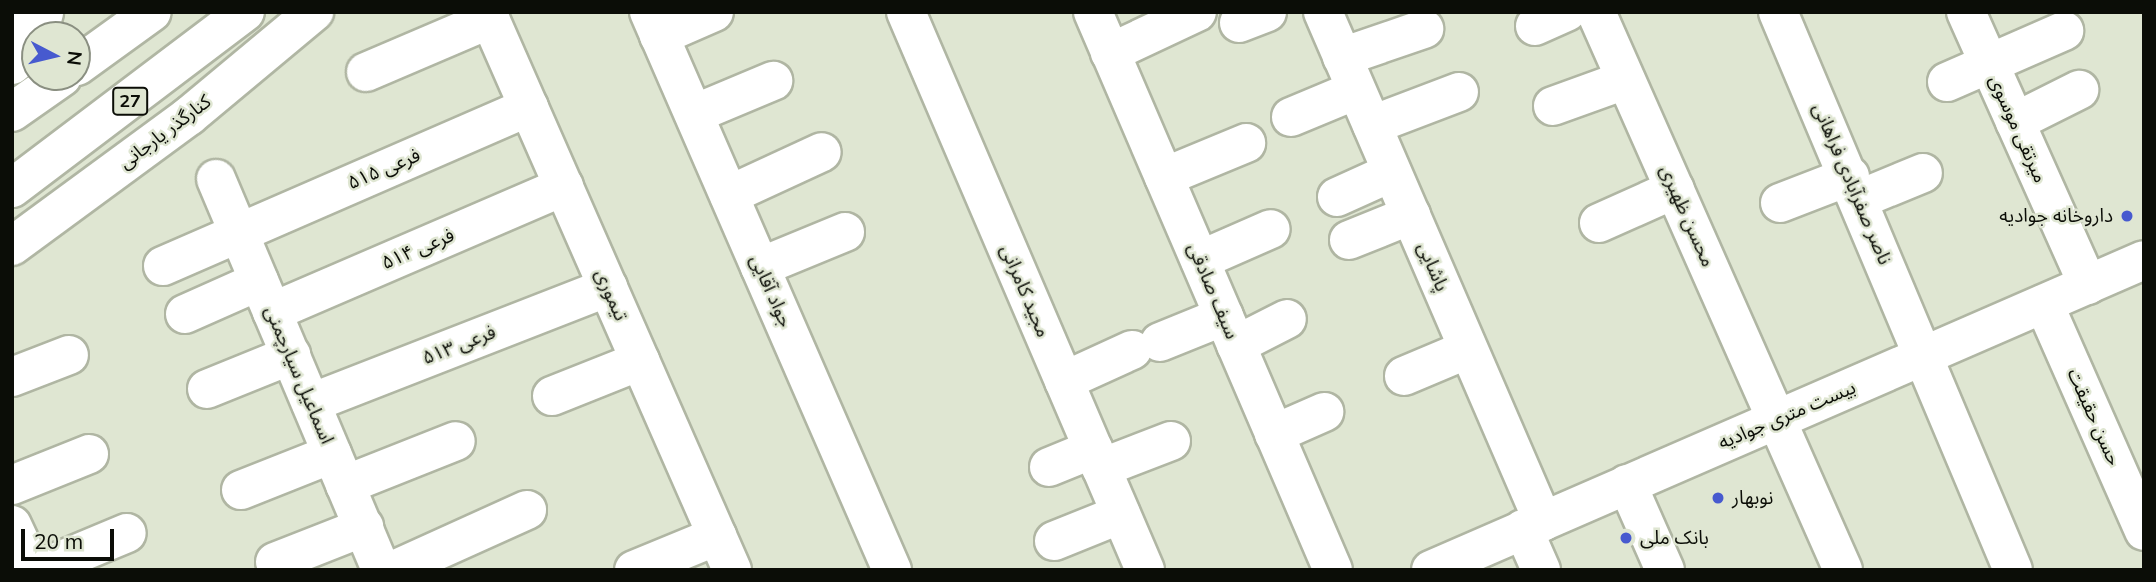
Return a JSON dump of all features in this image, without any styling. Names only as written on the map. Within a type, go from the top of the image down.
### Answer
[{"type":"main road","points":[[12,29],[41,12]]},
{"type":"main road","points":[[91,56],[152,12]]},
{"type":"main road","name":"27","points":[[12,188],[245,12]]},
{"type":"main road","name":"کنارگذر یارجانی","points":[[12,246],[189,116],[314,12]]},
{"type":"main road","points":[[654,24],[714,12]]},
{"type":"main road","name":"مجید کامرانی","points":[[906,12],[1145,570]]},
{"type":"main road","name":"سیف صادقی","points":[[1093,12],[1334,570]]},
{"type":"main road","points":[[1110,53],[1197,12]]},
{"type":"main road","name":"پاشایی","points":[[1323,12],[1468,349],[1533,525],[1541,570]]},
{"type":"main road","name":"محسن ظهیری","points":[[1596,12],[1843,570]]},
{"type":"main road","name":"میرتقی موسوی","points":[[1966,12],[2088,285]]},
{"type":"main road","name":"ناصر صفرآبادی فراهانی","points":[[1780,13],[2013,570]]},
{"type":"main road","name":"تیموری","points":[[366,72],[491,19],[724,553]]},
{"type":"main road","name":"جواد آقایی","points":[[654,24],[892,570]]},
{"type":"main road","points":[[1291,117],[1349,73],[1424,29]]},
{"type":"main road","points":[[1947,82],[2064,30]]},
{"type":"main road","points":[[1553,106],[1625,80]]},
{"type":"main road","points":[[694,114],[773,82]]},
{"type":"main road","points":[[2015,122],[2079,90]]},
{"type":"main road","points":[[12,112],[41,91]]},
{"type":"main road","points":[[1372,125],[1459,92]]},
{"type":"main road","name":"فرعی ۵۱۵","points":[[163,265],[238,230],[529,107]]},
{"type":"main road","points":[[1164,177],[1245,143]]},
{"type":"main road","points":[[729,195],[822,152]]},
{"type":"main road","points":[[1337,197],[1392,172]]},
{"type":"main road","points":[[1780,203],[1923,173]]},
{"type":"main road","name":"اسماعیل سیارچمنی","points":[[216,179],[382,570]]},
{"type":"main road","name":"فرعی ۵۱۴","points":[[185,314],[266,296],[564,186]]},
{"type":"main road","points":[[1599,223],[1675,189]]},
{"type":"main road","points":[[1349,240],[1411,215]]},
{"type":"main road","points":[[1200,260],[1271,229]]},
{"type":"main road","points":[[760,267],[845,232]]},
{"type":"main road","name":"بیست متری جوادیه","points":[[1433,569],[2144,260]]},
{"type":"main road","name":"فرعی ۵۱۳","points":[[311,403],[608,287]]},
{"type":"main road","name":"حسن حقیقت","points":[[2044,304],[2144,531]]},
{"type":"main road","points":[[1064,381],[1146,346],[1287,319]]},
{"type":"main road","points":[[1405,376],[1468,349]]},
{"type":"main road","points":[[12,377],[69,355]]},
{"type":"main road","points":[[208,389],[291,355]]},
{"type":"main road","points":[[552,396],[640,361]]},
{"type":"main road","points":[[1275,434],[1324,412]]},
{"type":"main road","points":[[1049,467],[1097,459],[1171,441]]},
{"type":"main road","points":[[241,490],[456,442]]},
{"type":"main road","points":[[12,485],[89,454]]},
{"type":"main road","points":[[1627,484],[1665,570]]},
{"type":"main road","points":[[394,570],[527,510]]},
{"type":"main road","points":[[1054,541],[1121,514]]},
{"type":"main road","points":[[12,525],[35,570],[127,533]]},
{"type":"main road","points":[[275,562],[364,527]]},
{"type":"main road","points":[[634,570],[724,553]]},
{"type":"place","name":"داروخانه جوادیه","points":[[2127,216]]},
{"type":"place","name":"نوبهار","points":[[1718,498]]},
{"type":"place","name":"بانک ملی","points":[[1626,538]]}]
